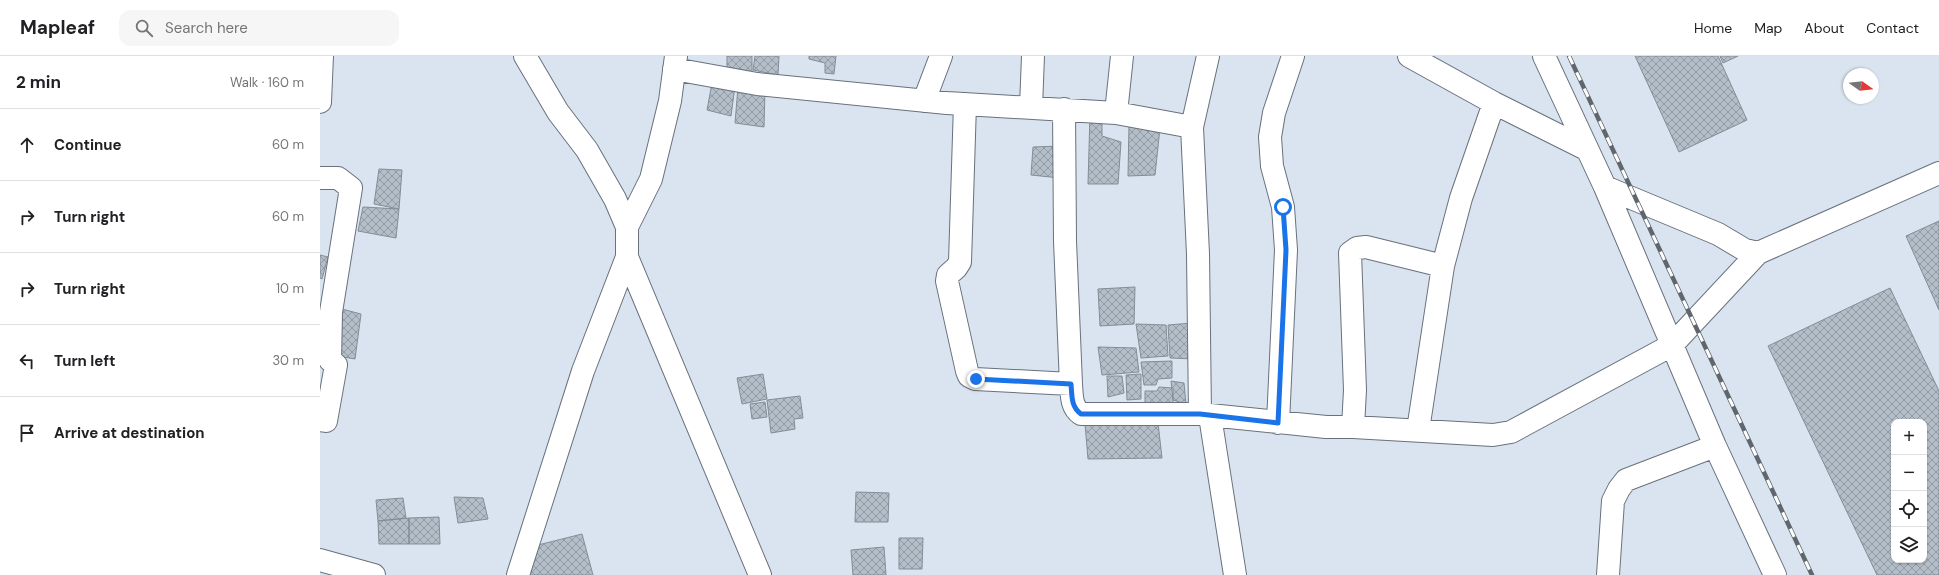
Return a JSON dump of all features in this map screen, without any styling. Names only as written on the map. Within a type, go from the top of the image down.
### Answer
[{"type":"street","points":[[320,102],[322,56]]},
{"type":"street","points":[[518,575],[583,371],[627,257],[627,227],[616,199],[587,150],[558,112],[525,56]]},
{"type":"street","points":[[924,101],[941,56]]},
{"type":"street","points":[[1031,107],[1033,56]]},
{"type":"street","points":[[1116,113],[1122,56]]},
{"type":"street","points":[[1208,56],[1192,127],[1205,415],[1235,575]]},
{"type":"street","points":[[1278,423],[1286,250],[1283,207],[1272,166],[1270,137],[1274,113],[1293,56]]},
{"type":"street","points":[[1409,56],[1494,103],[1586,149]]},
{"type":"street","points":[[1544,56],[1605,188],[1715,446],[1775,575]]},
{"type":"street","points":[[627,227],[651,179],[670,102],[675,63],[757,84],[924,101],[1116,113],[1192,127]]},
{"type":"street","points":[[1418,430],[1443,266],[1462,198],[1494,103]]},
{"type":"street","points":[[965,104],[960,262],[948,275],[947,281],[967,371],[969,376],[976,379],[1071,384]]},
{"type":"street","points":[[1064,109],[1065,241],[1071,384],[1072,401],[1075,410],[1081,414],[1205,415],[1326,427],[1418,430],[1493,435],[1511,432],[1672,345],[1758,253],[1939,173]]},
{"type":"street","points":[[320,178],[338,178],[351,188],[331,312],[330,360],[336,365],[326,421],[320,420]]},
{"type":"street","points":[[1605,188],[1718,234],[1745,250],[1758,253]]},
{"type":"street","points":[[1353,427],[1355,390],[1350,253],[1356,248],[1366,246],[1443,266]]},
{"type":"street","points":[[627,257],[760,575]]},
{"type":"street","points":[[1608,575],[1613,501],[1619,489],[1626,480],[1715,446]]},
{"type":"street","points":[[320,560],[374,575]]},
{"type":"building","points":[[727,56],[752,56],[752,72],[727,67]]},
{"type":"building","points":[[755,56],[779,56],[778,75],[753,70]]},
{"type":"building","points":[[809,56],[836,56],[834,74],[825,73],[825,63],[809,59]]},
{"type":"building","points":[[1635,56],[1718,56],[1747,120],[1679,152]]},
{"type":"building","points":[[1720,56],[1738,56],[1723,63]]},
{"type":"building","points":[[712,83],[735,86],[731,116],[707,110]]},
{"type":"building","points":[[738,87],[765,90],[764,127],[735,123]]},
{"type":"building","points":[[1090,114],[1102,118],[1102,136],[1121,142],[1118,184],[1088,184]]},
{"type":"building","points":[[1129,124],[1160,128],[1155,175],[1128,176]]},
{"type":"building","points":[[1061,146],[1060,178],[1031,175],[1033,147]]},
{"type":"building","points":[[379,169],[402,170],[399,209],[374,204]]},
{"type":"building","points":[[363,207],[399,209],[396,238],[358,231]]},
{"type":"building","points":[[1939,221],[1939,310],[1906,236]]},
{"type":"building","points":[[320,255],[328,257],[322,279],[320,278]]},
{"type":"building","points":[[1135,287],[1134,324],[1100,326],[1098,289]]},
{"type":"building","points":[[1890,288],[1939,391],[1939,575],[1877,575],[1768,346]]},
{"type":"building","points":[[338,308],[361,314],[355,359],[332,355]]},
{"type":"building","points":[[1192,323],[1194,359],[1170,358],[1168,325]]},
{"type":"building","points":[[1136,324],[1166,325],[1168,356],[1141,358]]},
{"type":"building","points":[[1098,347],[1136,348],[1139,372],[1102,375]]},
{"type":"building","points":[[1172,361],[1172,378],[1158,379],[1156,385],[1144,385],[1141,362]]},
{"type":"building","points":[[763,374],[767,399],[742,404],[737,378]]},
{"type":"building","points":[[1141,374],[1141,399],[1127,400],[1126,375]]},
{"type":"building","points":[[1107,376],[1122,376],[1124,393],[1108,397]]},
{"type":"building","points":[[1171,381],[1184,383],[1186,404],[1173,400]]},
{"type":"building","points":[[1159,387],[1173,388],[1173,405],[1145,404],[1145,391],[1157,391]]},
{"type":"building","points":[[800,396],[803,418],[794,419],[795,429],[771,433],[767,400]]},
{"type":"building","points":[[765,402],[767,417],[752,419],[750,404]]},
{"type":"building","points":[[1158,423],[1162,458],[1088,459],[1085,424]]},
{"type":"building","points":[[856,492],[889,493],[888,522],[855,522]]},
{"type":"building","points":[[454,497],[483,498],[488,519],[458,523]]},
{"type":"building","points":[[403,498],[406,518],[378,521],[376,500]]},
{"type":"building","points":[[439,517],[440,544],[409,544],[409,518]]},
{"type":"building","points":[[409,518],[409,544],[379,544],[378,521]]},
{"type":"building","points":[[582,534],[593,575],[530,575],[534,546]]},
{"type":"building","points":[[899,538],[923,538],[922,569],[899,569]]},
{"type":"building","points":[[884,547],[886,575],[853,575],[851,550]]},
{"type":"railway","points":[[1569,56],[1812,575]]},
{"type":"route","points":[[976,379],[1071,384],[1072,401],[1075,410],[1081,414],[1200,414],[1278,423],[1286,250],[1283,207]]}]
